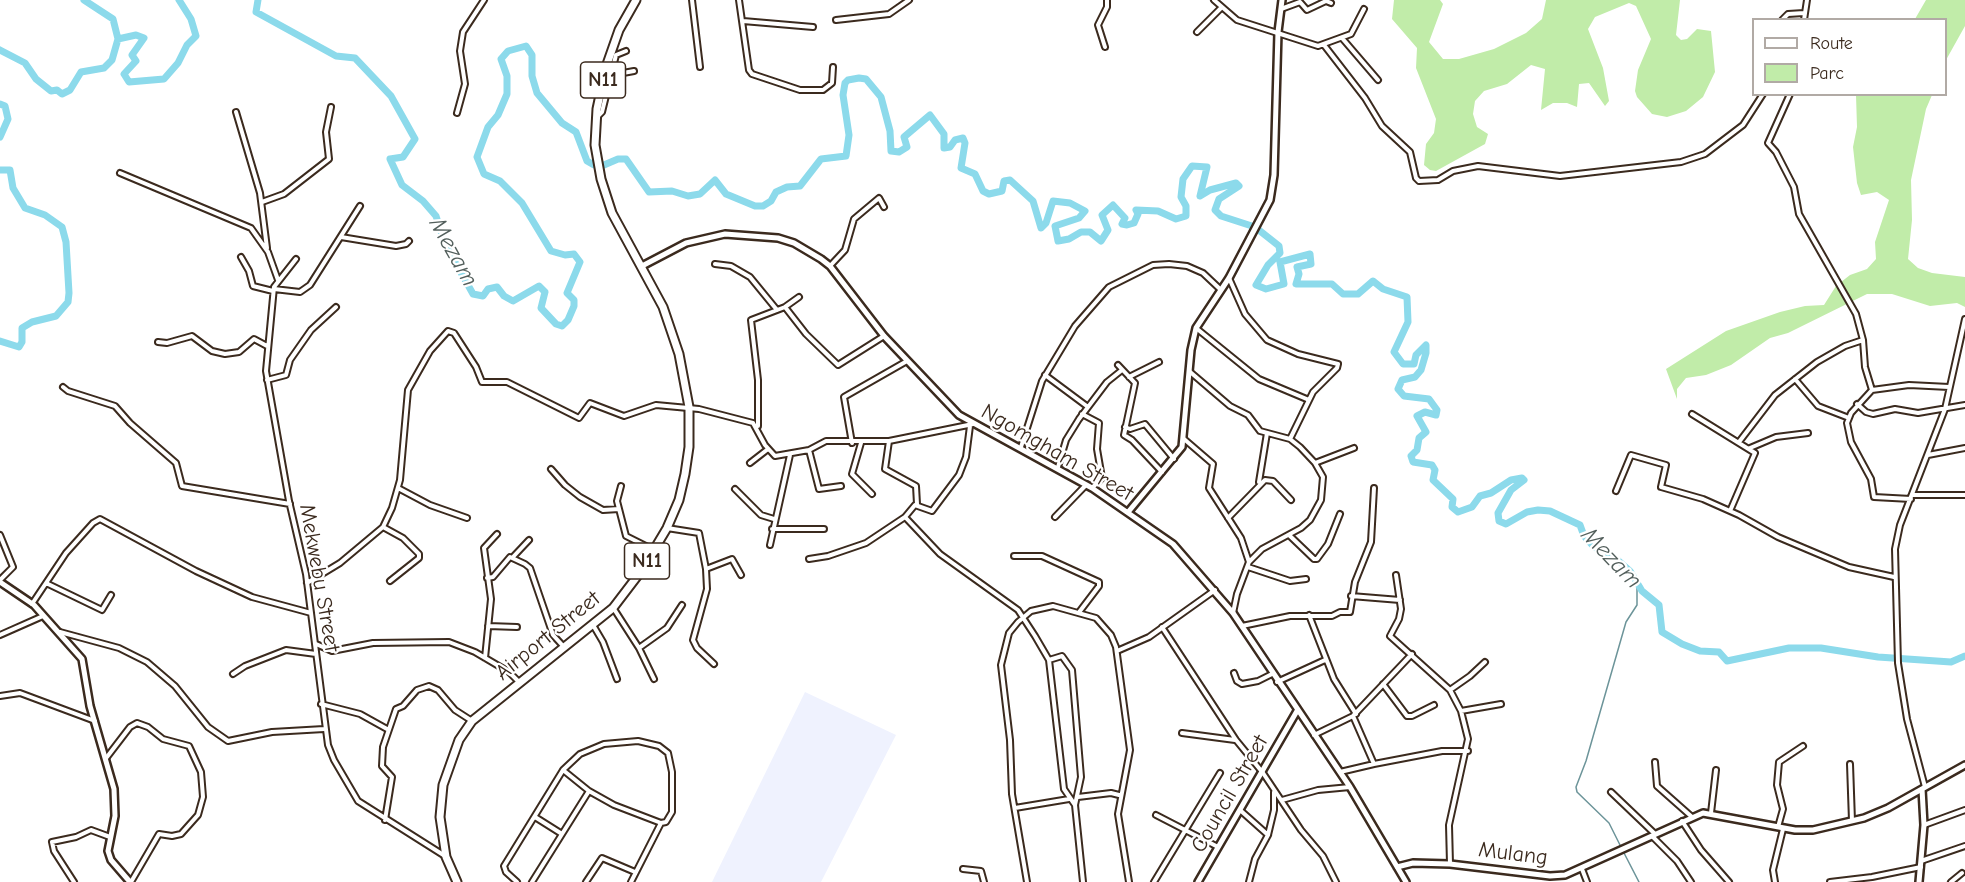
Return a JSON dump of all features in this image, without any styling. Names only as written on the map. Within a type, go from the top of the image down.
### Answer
[{"type":"highway","name":"N11","points":[[596,118],[599,94],[610,53],[636,0]]},
{"type":"highway","name":"Airport Street","points":[[457,882],[446,856],[440,824],[443,785],[459,740],[472,721],[613,608],[667,528],[685,474],[689,447],[684,372],[674,335],[642,266],[616,223],[598,166],[596,118]]},
{"type":"main road","points":[[1129,512],[1174,459],[1184,440],[1184,416],[1196,328],[1229,278],[1270,200],[1273,187],[1278,32],[1282,0]]},
{"type":"main road","name":"Ngomgham Street","points":[[642,266],[686,243],[725,234],[750,234],[786,240],[808,250],[830,266],[884,336],[959,415],[972,425],[1021,447],[1090,486],[1173,544],[1233,613],[1240,627],[1350,787],[1406,882]]},
{"type":"main road","points":[[0,581],[32,604],[60,632],[82,659],[95,722],[107,757],[114,789],[115,816],[108,851],[111,860],[130,882]]},
{"type":"main road","name":"Council Street","points":[[1198,882],[1297,711]]},
{"type":"main road","points":[[1291,722],[1303,719]]},
{"type":"main road","points":[[1711,813],[1781,829],[1813,830],[1852,821],[1888,808],[1965,765]]},
{"type":"main road","points":[[1919,882],[1924,825],[1924,788]]},
{"type":"main road","name":"Mulang","points":[[1397,867],[1413,863],[1450,864],[1550,876],[1565,875],[1682,821],[1711,813]]},
{"type":"street","points":[[457,112],[465,84],[460,58],[462,32],[484,0]]},
{"type":"street","points":[[692,0],[700,67]]},
{"type":"street","points":[[739,0],[749,70],[757,77],[800,90],[823,90],[832,83],[833,67]]},
{"type":"street","points":[[836,20],[889,14],[909,0]]},
{"type":"street","points":[[1105,47],[1098,25],[1107,7],[1107,0]]},
{"type":"street","points":[[1214,0],[1237,20],[1312,44],[1324,45],[1353,32],[1364,9]]},
{"type":"street","points":[[1804,18],[1807,0]]},
{"type":"street","points":[[1281,9],[1300,2],[1307,10],[1326,1],[1331,3]]},
{"type":"street","points":[[1197,33],[1221,8]]},
{"type":"street","points":[[1784,18],[1788,14],[1804,13]]},
{"type":"street","points":[[743,21],[813,27]]},
{"type":"street","points":[[1342,38],[1378,80]]},
{"type":"street","points":[[1324,45],[1365,98],[1382,126],[1410,152],[1419,182],[1438,180],[1454,171],[1478,166],[1560,176],[1681,162],[1705,154],[1743,125],[1762,96]]},
{"type":"street","points":[[596,118],[602,111],[616,55],[626,51]]},
{"type":"street","points":[[611,75],[634,71]]},
{"type":"street","points":[[1789,96],[1768,145],[1776,152],[1794,187],[1799,214],[1856,314],[1863,340],[1865,368],[1872,390]]},
{"type":"street","points":[[262,202],[284,194],[329,159],[326,132],[331,107]]},
{"type":"street","points":[[236,112],[262,202],[268,252]]},
{"type":"street","points":[[120,173],[246,225],[256,232],[268,252],[278,280]]},
{"type":"street","points":[[830,266],[845,250],[854,219],[879,198],[885,207]]},
{"type":"street","points":[[242,257],[253,286],[296,293],[303,291],[316,278],[360,206]]},
{"type":"street","points":[[341,237],[396,246],[409,241]]},
{"type":"street","name":"Mekwebu Street","points":[[296,259],[278,280],[274,290],[267,346],[267,380],[307,583],[324,729],[334,760],[351,792],[365,808],[446,856]]},
{"type":"street","points":[[715,264],[731,267],[750,277],[777,310]]},
{"type":"street","points":[[1021,447],[1045,375],[1075,326],[1109,287],[1153,265],[1169,264],[1187,266],[1203,273],[1221,290]]},
{"type":"street","points":[[1229,278],[1245,314],[1268,340],[1298,354],[1338,364],[1309,400],[1290,439]]},
{"type":"street","points":[[799,297],[785,307],[753,318],[750,322],[758,381],[758,427],[768,449],[775,456],[790,455],[809,450],[826,441],[852,443],[889,441],[972,425],[966,457],[951,488],[932,511],[917,504]]},
{"type":"street","points":[[267,380],[286,375],[290,360],[311,330],[336,307]]},
{"type":"street","points":[[785,307],[806,334],[838,365],[884,336]]},
{"type":"street","points":[[1924,788],[1907,719],[1898,663],[1894,577],[1897,536],[1945,409],[1965,319]]},
{"type":"street","points":[[1196,328],[1258,379],[1309,400]]},
{"type":"street","points":[[307,583],[340,562],[383,527],[398,488],[408,390],[430,351],[448,331],[454,333],[476,367],[481,381],[507,382],[579,418],[590,403],[624,416],[656,405],[688,407],[753,423],[758,427]]},
{"type":"street","points":[[158,342],[167,343],[192,336],[212,351],[225,354],[239,352],[254,339],[267,346]]},
{"type":"street","points":[[1739,442],[1762,408],[1774,395],[1817,362],[1845,346],[1863,340]]},
{"type":"street","points":[[852,443],[844,397],[907,361]]},
{"type":"street","points":[[1130,377],[1159,362]]},
{"type":"street","points":[[1118,365],[1136,386],[1124,435],[1132,440],[1162,472]]},
{"type":"street","points":[[1058,467],[1066,440],[1082,414],[1107,382],[1122,370]]},
{"type":"street","points":[[1189,371],[1230,406],[1248,415],[1258,430],[1290,439],[1315,463],[1323,477],[1322,500],[1310,520],[1289,535],[1262,549],[1249,564],[1233,613]]},
{"type":"street","points":[[1045,375],[1088,407]]},
{"type":"street","points":[[1795,379],[1818,406],[1849,418]]},
{"type":"street","points":[[1949,387],[1908,385],[1872,390],[1857,404],[1847,423],[1851,442],[1871,479],[1874,497],[1965,495]]},
{"type":"street","points":[[63,387],[73,393],[115,406],[130,423],[176,463],[182,486],[290,504]]},
{"type":"street","points":[[1857,404],[1866,412],[1873,414],[1895,409],[1912,413],[1965,405]]},
{"type":"street","points":[[1055,517],[1090,486],[1101,480],[1103,474],[1097,449],[1099,423],[1082,414]]},
{"type":"street","points":[[1692,414],[1750,448],[1755,454],[1730,511]]},
{"type":"street","points":[[1125,427],[1130,429],[1145,424],[1174,459]]},
{"type":"street","points":[[1259,483],[1267,433]]},
{"type":"street","points":[[1750,448],[1776,437],[1808,433]]},
{"type":"street","points":[[1184,440],[1213,464],[1209,488],[1241,538],[1249,564]]},
{"type":"street","points":[[808,559],[828,556],[866,543],[905,517],[917,504],[916,486],[885,469],[889,441]]},
{"type":"street","points":[[861,443],[852,474],[872,494]]},
{"type":"street","points":[[1927,455],[1965,447]]},
{"type":"street","points":[[1315,463],[1354,448]]},
{"type":"street","points":[[750,463],[768,449]]},
{"type":"street","points":[[809,450],[819,489],[841,486]]},
{"type":"street","points":[[770,544],[790,455]]},
{"type":"street","points":[[1616,491],[1630,455],[1666,465],[1661,487],[1730,511],[1778,537],[1832,560],[1894,577]]},
{"type":"street","points":[[551,469],[564,485],[580,497],[603,510],[619,509]]},
{"type":"street","points":[[1228,518],[1243,504],[1259,483],[1265,480],[1273,481],[1291,500]]},
{"type":"street","points":[[621,486],[617,501],[627,538],[654,550]]},
{"type":"street","points":[[398,488],[430,505],[467,518]]},
{"type":"street","points":[[1240,627],[1272,618],[1332,616],[1340,612],[1350,612],[1358,571],[1371,542],[1374,488]]},
{"type":"street","points":[[735,489],[761,515],[774,519]]},
{"type":"street","points":[[1289,535],[1314,559],[1317,559],[1328,544],[1340,514]]},
{"type":"street","points":[[905,517],[940,554],[1018,610],[1049,660],[1064,789],[1075,805]]},
{"type":"street","points":[[32,604],[66,553],[93,523],[100,519],[196,571],[252,597],[311,613]]},
{"type":"street","points":[[383,527],[403,538],[420,554],[419,558],[390,581]]},
{"type":"street","points":[[667,528],[697,532],[706,569],[705,603],[695,624],[693,640],[697,648],[714,664]]},
{"type":"street","points":[[772,529],[824,529]]},
{"type":"street","points":[[485,658],[491,599],[484,548],[497,534]]},
{"type":"street","points":[[0,535],[13,566],[0,581]]},
{"type":"street","points":[[487,578],[493,577],[506,558],[513,557],[529,540]]},
{"type":"street","points":[[1014,556],[1042,556],[1099,582],[1080,611]]},
{"type":"street","points":[[513,557],[530,568],[553,635],[564,647]]},
{"type":"street","points":[[706,569],[732,559],[741,575]]},
{"type":"street","points":[[1249,564],[1290,581],[1306,579]]},
{"type":"street","points":[[1396,575],[1400,600],[1399,619],[1390,636],[1450,690],[1461,711],[1468,740],[1449,825],[1450,864]]},
{"type":"street","points":[[46,583],[102,610],[111,595]]},
{"type":"street","points":[[1117,651],[1149,637],[1215,590]]},
{"type":"street","points":[[1352,596],[1400,600]]},
{"type":"street","points":[[1228,606],[1235,602]]},
{"type":"street","points":[[639,648],[668,628],[682,605]]},
{"type":"street","points":[[1027,882],[1015,808],[1001,665],[1009,633],[1024,618],[1040,608],[1053,606],[1080,611],[1102,623],[1111,634],[1117,651],[1130,750],[1130,759],[1119,795],[1118,814],[1129,882]]},
{"type":"street","points":[[613,608],[639,648],[654,679]]},
{"type":"street","points":[[0,635],[43,615]]},
{"type":"street","points":[[1309,615],[1325,660],[1354,715],[1374,764]]},
{"type":"street","points":[[593,625],[603,642],[617,680]]},
{"type":"street","points":[[488,626],[517,627]]},
{"type":"street","points":[[1162,627],[1236,740],[1263,773],[1327,862],[1336,882]]},
{"type":"street","points":[[60,632],[119,648],[147,662],[175,686],[208,727],[228,741],[272,732],[324,729]]},
{"type":"street","points":[[315,644],[332,651],[373,643],[433,640],[465,647],[520,682]]},
{"type":"street","points":[[233,674],[245,666],[286,650],[316,654]]},
{"type":"street","points":[[1314,735],[1354,715],[1412,654]]},
{"type":"street","points":[[1049,660],[1062,656],[1072,670],[1081,777],[1075,805],[1083,882]]},
{"type":"street","points":[[1277,682],[1325,660]]},
{"type":"street","points":[[1450,690],[1485,662]]},
{"type":"street","points":[[1234,672],[1237,681],[1242,684],[1258,681],[1272,674]]},
{"type":"street","points":[[1383,684],[1407,716],[1434,705]]},
{"type":"street","points":[[385,820],[392,777],[382,763],[388,730],[396,709],[403,706],[417,690],[429,686],[438,690],[455,710],[472,721]]},
{"type":"street","points":[[0,696],[20,693],[95,722]]},
{"type":"street","points":[[321,704],[360,714],[388,730]]},
{"type":"street","points":[[1461,711],[1501,704]]},
{"type":"street","points":[[107,757],[130,727],[137,723],[148,727],[163,739],[189,746],[201,772],[203,797],[198,815],[181,834],[172,836],[159,834],[130,882]]},
{"type":"street","points":[[1182,733],[1236,740]]},
{"type":"street","points":[[517,882],[506,873],[504,866],[563,770],[580,754],[604,744],[638,741],[659,746],[668,753],[673,792],[672,812],[666,822],[661,823],[614,805],[589,791],[563,770]]},
{"type":"street","points":[[1775,882],[1773,870],[1783,809],[1777,785],[1779,762],[1803,746]]},
{"type":"street","points":[[1340,772],[1442,751],[1467,751]]},
{"type":"street","points":[[1655,762],[1657,786],[1692,817]]},
{"type":"street","points":[[1850,764],[1852,821]]},
{"type":"street","points":[[1711,813],[1716,770]]},
{"type":"street","points":[[1154,882],[1188,830],[1220,773]]},
{"type":"street","points":[[1282,800],[1291,800],[1318,790],[1350,787]]},
{"type":"street","points":[[532,882],[589,791]]},
{"type":"street","points":[[1249,882],[1255,859],[1268,835],[1274,810],[1274,791]]},
{"type":"street","points":[[1611,792],[1677,861],[1691,882]]},
{"type":"street","points":[[1078,797],[1111,793],[1119,795]]},
{"type":"street","points":[[1015,808],[1069,798]]},
{"type":"street","points":[[1286,806],[1291,800]]},
{"type":"street","points":[[1240,810],[1268,835]]},
{"type":"street","points":[[1924,825],[1965,810]]},
{"type":"street","points":[[1156,815],[1219,848]]},
{"type":"street","points":[[535,817],[562,834]]},
{"type":"street","points":[[1682,821],[1701,850],[1730,882]]},
{"type":"street","points":[[631,882],[661,823]]},
{"type":"street","points":[[74,882],[54,851],[52,842],[92,830],[110,837]]},
{"type":"street","points":[[1830,882],[1872,877],[1921,864],[1965,846]]},
{"type":"street","points":[[586,882],[602,858],[635,872]]},
{"type":"street","points":[[963,869],[978,869],[984,882]]},
{"type":"street","points":[[1582,869],[1587,882]]},
{"type":"street","points":[[1954,881],[1962,873]]},
{"type":"street","points":[[1559,882],[1565,875]]},
{"type":"shaded area","points":[[805,692],[896,735],[821,882],[712,882]]},
{"type":"green space","points":[[1394,0],[1440,0],[1443,4],[1429,42],[1443,59],[1459,59],[1494,49],[1526,33],[1542,19],[1546,0],[1680,0],[1676,35],[1681,40],[1687,39],[1697,29],[1711,31],[1715,72],[1703,97],[1686,111],[1667,117],[1652,114],[1637,97],[1635,91],[1638,70],[1651,39],[1636,6],[1629,3],[1595,17],[1588,29],[1603,68],[1609,101],[1605,106],[1589,83],[1579,84],[1577,107],[1567,103],[1553,103],[1541,110],[1545,69],[1531,65],[1507,84],[1484,91],[1475,101],[1473,114],[1477,127],[1488,134],[1485,144],[1436,171],[1430,170],[1424,165],[1426,144],[1434,133],[1436,119],[1416,68],[1417,48],[1392,19]]},
{"type":"green space","points":[[1926,0],[1965,0],[1965,26],[1947,58],[1947,18],[1916,18]]},
{"type":"green space","points":[[1856,96],[1932,96],[1926,109],[1911,180],[1912,220],[1908,259],[1918,268],[1932,273],[1965,277],[1965,307],[1957,303],[1930,306],[1892,294],[1867,294],[1788,333],[1770,338],[1731,365],[1706,375],[1686,378],[1677,389],[1677,399],[1666,369],[1726,331],[1780,312],[1805,306],[1824,305],[1836,286],[1850,275],[1867,269],[1876,259],[1875,242],[1889,200],[1877,192],[1861,195],[1857,183],[1853,147],[1857,127]]},
{"type":"waterway","points":[[0,50],[25,63],[36,79],[51,91],[57,90],[62,94],[70,90],[81,72],[104,68],[112,60],[118,39],[113,19],[84,0]]},
{"type":"waterway","name":"Mezam","points":[[118,39],[136,35],[144,38],[132,55],[136,61],[124,74],[129,82],[164,79],[178,63],[187,45],[196,36],[191,19],[179,0]]},
{"type":"waterway","name":"Mezam","points":[[258,0],[256,12],[336,56],[355,58],[391,96],[415,139],[403,157],[390,159],[402,185],[423,201],[436,216],[445,244],[473,294],[483,296],[488,289],[497,287],[504,296],[513,301],[539,286],[545,292],[541,308],[556,324],[562,326],[568,320],[574,306],[574,300],[567,293],[580,262],[574,254],[565,255],[551,251],[522,203],[500,181],[484,174],[477,157],[488,127],[498,115],[507,94],[507,76],[501,59],[508,51],[526,46],[532,55],[532,76],[537,93],[562,123],[576,132],[587,161],[594,165],[604,165],[618,159],[626,159],[649,192],[672,191],[688,196],[700,194],[715,180],[726,194],[755,206],[763,206],[771,201],[776,192],[787,187],[800,186],[821,159],[846,156],[849,135],[843,95],[845,83],[848,80],[866,79],[881,97],[890,131],[891,151],[899,152],[907,147],[904,137],[930,115],[944,134],[944,148],[950,147],[955,140],[963,138],[965,143],[961,168],[975,174],[983,191],[989,194],[1002,191],[1004,181],[1010,180],[1033,201],[1041,228],[1046,223],[1053,201],[1070,203],[1085,211],[1079,218],[1055,226],[1058,241],[1069,239],[1081,232],[1090,232],[1101,241],[1108,230],[1102,215],[1113,205],[1125,218],[1122,224],[1127,225],[1134,223],[1138,214],[1136,210],[1158,211],[1176,219],[1186,216],[1186,206],[1181,197],[1183,179],[1192,166],[1207,167],[1200,196],[1210,190],[1236,183],[1239,186],[1219,199],[1215,210],[1221,216],[1255,227],[1279,246],[1280,253],[1268,265],[1256,285],[1266,289],[1284,284],[1280,262],[1310,254],[1311,264],[1297,267],[1299,274],[1296,284],[1332,284],[1343,294],[1358,294],[1373,281],[1383,289],[1407,297],[1408,322],[1394,352],[1403,364],[1414,364],[1416,355],[1426,345],[1426,353],[1421,370],[1415,377],[1402,380],[1398,389],[1404,396],[1429,399],[1437,410],[1436,415],[1425,412],[1417,416],[1426,432],[1419,438],[1417,450],[1411,456],[1413,462],[1432,465],[1435,470],[1433,480],[1453,499],[1452,507],[1458,512],[1472,507],[1480,496],[1491,493],[1511,480],[1522,478],[1524,480],[1511,490],[1498,513],[1499,521],[1506,524],[1527,512],[1538,510],[1550,511],[1580,525],[1584,536],[1594,547],[1612,555],[1630,571],[1642,591],[1659,605],[1662,632],[1682,644],[1700,651],[1719,652],[1727,661],[1789,648],[1821,648],[1878,657],[1951,662],[1965,656]]},
{"type":"waterway","points":[[0,104],[5,106],[8,119],[0,137]]},
{"type":"waterway","points":[[0,170],[10,170],[13,188],[25,208],[45,215],[62,227],[66,242],[69,293],[68,302],[56,316],[32,322],[22,328],[22,342],[19,347],[0,341]]},
{"type":"waterway","points":[[1621,847],[1609,823],[1577,792],[1576,787],[1586,761],[1626,622],[1637,605],[1634,576]]},
{"type":"waterway","points":[[1623,851],[1639,882]]}]
